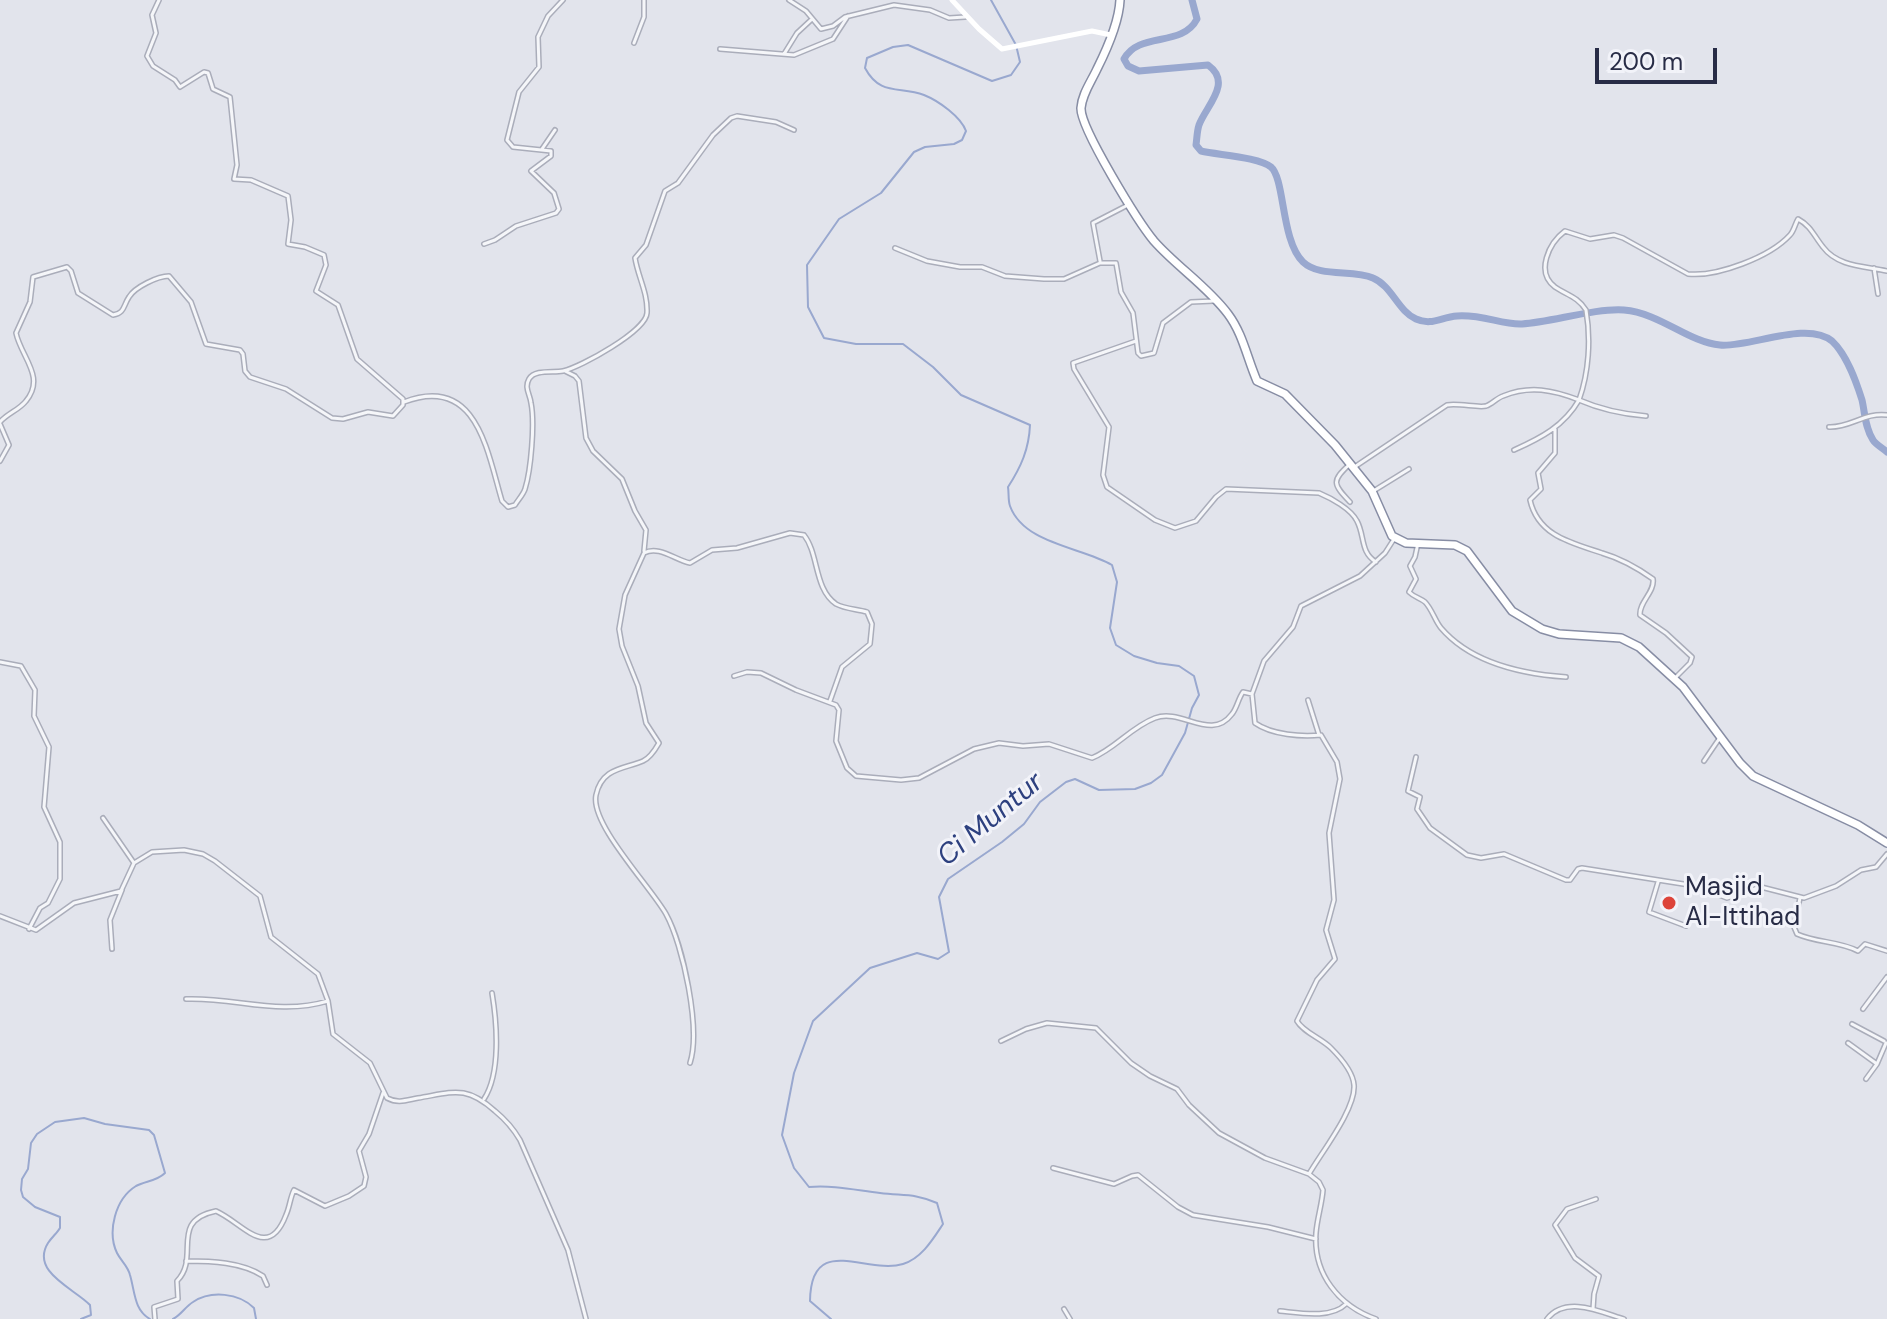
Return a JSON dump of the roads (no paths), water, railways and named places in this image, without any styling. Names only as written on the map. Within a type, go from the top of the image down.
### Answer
[{"type":"highway","points":[[1120,0],[1111,35],[1087,89],[1081,112],[1086,126],[1129,204],[1154,240],[1217,301],[1237,327],[1257,381],[1285,394],[1352,466],[1372,491],[1394,539],[1455,545],[1467,551],[1505,603],[1531,624],[1559,634],[1628,641],[1644,651],[1674,679],[1722,736],[1740,763],[1757,779],[1858,825],[1887,843]]},
{"type":"main road","points":[[952,0],[996,45],[1008,48],[1092,31],[1111,35]]},
{"type":"street","points":[[159,0],[152,17],[156,33],[147,52],[148,59],[180,87],[204,72],[208,73],[215,91],[230,97],[237,165],[234,179],[251,180],[288,196],[291,223],[288,244],[324,255],[326,265],[316,291],[338,305],[357,359],[404,402]]},
{"type":"street","points":[[484,244],[516,226],[556,213],[559,209],[554,193],[531,171],[552,154],[549,150],[513,147],[507,140],[519,92],[539,67],[538,35],[548,16],[563,0]]},
{"type":"street","points":[[634,43],[644,17],[644,0]]},
{"type":"street","points":[[789,0],[806,11],[821,29],[833,26],[848,16],[894,5],[930,10],[949,18],[969,16]]},
{"type":"street","points":[[720,49],[794,55],[833,39],[848,16]]},
{"type":"street","points":[[784,54],[812,19]]},
{"type":"street","points":[[0,461],[9,445],[0,423],[25,402],[35,383],[16,333],[30,302],[33,277],[67,267],[76,291],[113,315],[123,311],[132,293],[160,276],[169,276],[191,302],[206,344],[240,350],[245,371],[252,379],[283,387],[335,420],[368,412],[393,416],[404,402],[421,396],[455,402],[467,410],[480,429],[502,501],[511,507],[523,494],[526,484],[532,404],[526,385],[533,374],[565,371],[615,344],[645,321],[646,296],[635,257],[646,245],[665,191],[678,183],[713,135],[735,116],[776,122],[794,130]]},
{"type":"street","points":[[542,149],[555,130]]},
{"type":"street","points":[[1100,263],[1093,223],[1129,204]]},
{"type":"street","points":[[1514,450],[1555,429],[1570,414],[1585,383],[1586,310],[1574,296],[1554,286],[1545,268],[1549,249],[1565,231],[1590,239],[1614,235],[1688,274],[1698,275],[1744,263],[1781,243],[1792,234],[1798,219],[1809,226],[1832,257],[1845,263],[1887,271]]},
{"type":"street","points":[[895,248],[927,261],[982,267],[1005,276],[1044,279],[1064,279],[1100,263],[1117,264],[1123,298],[1133,313],[1140,355],[1154,354],[1163,323],[1191,302],[1217,301]]},
{"type":"street","points":[[1874,268],[1878,294]]},
{"type":"street","points":[[1136,341],[1073,363],[1109,427],[1103,475],[1107,487],[1155,520],[1175,528],[1196,521],[1226,489],[1319,493],[1330,497],[1355,518],[1365,551],[1376,562]]},
{"type":"street","points":[[565,371],[579,381],[585,435],[591,449],[622,479],[646,530],[644,553],[625,595],[619,629],[622,646],[638,686],[646,723],[659,743],[646,759],[620,767],[606,778],[596,794],[597,805],[612,842],[650,889],[672,927],[693,1021],[690,1063]]},
{"type":"street","points":[[1350,502],[1337,488],[1335,482],[1339,475],[1447,405],[1486,406],[1502,396],[1530,389],[1555,391],[1609,413],[1618,411],[1646,416]]},
{"type":"street","points":[[1829,427],[1843,426],[1873,414],[1887,415]]},
{"type":"street","points":[[1555,429],[1555,453],[1538,473],[1541,489],[1530,504],[1542,524],[1556,538],[1582,549],[1603,553],[1653,579],[1654,585],[1639,610],[1640,615],[1692,657],[1674,679]]},
{"type":"street","points":[[1372,491],[1409,469]]},
{"type":"street","points":[[644,553],[653,550],[690,563],[712,550],[737,548],[790,533],[804,535],[818,573],[832,599],[841,606],[867,612],[871,620],[870,644],[842,667],[830,701]]},
{"type":"street","points":[[1319,735],[1307,737],[1257,725],[1253,720],[1252,694],[1264,661],[1293,627],[1304,603],[1347,584],[1376,562],[1394,539]]},
{"type":"street","points":[[1418,543],[1410,566],[1416,579],[1409,592],[1424,601],[1440,627],[1457,644],[1494,663],[1535,675],[1566,677]]},
{"type":"street","points":[[0,662],[21,666],[36,693],[34,716],[50,752],[44,807],[60,842],[60,879],[48,903],[40,908],[29,929]]},
{"type":"street","points":[[734,676],[758,672],[796,690],[830,701],[839,708],[836,741],[849,771],[856,776],[896,780],[919,778],[968,752],[994,744],[1049,744],[1092,758],[1137,725],[1159,716],[1173,715],[1207,726],[1225,722],[1243,692],[1252,694]]},
{"type":"street","points":[[1308,700],[1319,735],[1329,747],[1340,774],[1329,833],[1334,900],[1326,930],[1335,959],[1313,986],[1297,1023],[1336,1054],[1352,1077],[1354,1089],[1344,1116],[1309,1174]]},
{"type":"street","points":[[1704,761],[1722,736]]},
{"type":"street","points":[[1416,757],[1409,792],[1420,797],[1416,808],[1428,826],[1459,851],[1481,858],[1504,854],[1566,880],[1582,868],[1696,886],[1727,898],[1761,887],[1800,898],[1824,892],[1861,870],[1876,867],[1887,854]]},
{"type":"street","points":[[103,818],[134,863]]},
{"type":"street","points":[[112,949],[110,920],[122,890],[134,863],[152,852],[175,849],[194,852],[215,861],[260,896],[271,937],[314,969],[321,979],[328,1001],[333,1034],[370,1063],[377,1073],[383,1093],[394,1102],[464,1092],[483,1100],[507,1121],[520,1140],[568,1250],[586,1319]]},
{"type":"street","points":[[1658,882],[1649,912],[1686,926]]},
{"type":"street","points":[[0,916],[29,929],[38,929],[74,903],[122,890]]},
{"type":"street","points":[[1800,898],[1794,927],[1797,934],[1814,941],[1846,945],[1858,951],[1865,944],[1887,951]]},
{"type":"street","points":[[1863,1009],[1887,977]]},
{"type":"street","points":[[483,1100],[490,1087],[497,1036],[492,993]]},
{"type":"street","points":[[186,999],[223,999],[285,1009],[328,1001]]},
{"type":"street","points":[[1001,1041],[1047,1023],[1096,1028],[1131,1063],[1177,1089],[1219,1133],[1265,1158],[1309,1174],[1323,1190],[1316,1239],[1326,1281],[1346,1304],[1376,1319]]},
{"type":"street","points":[[1852,1024],[1886,1043],[1866,1079]]},
{"type":"street","points":[[1848,1043],[1877,1064]]},
{"type":"street","points":[[155,1319],[154,1307],[178,1299],[177,1281],[185,1272],[189,1226],[210,1212],[220,1213],[255,1236],[269,1238],[282,1223],[294,1190],[325,1206],[361,1189],[366,1177],[359,1151],[369,1134],[383,1093]]},
{"type":"street","points":[[1053,1168],[1114,1184],[1138,1175],[1193,1215],[1268,1227],[1316,1239]]},
{"type":"street","points":[[1593,1309],[1599,1276],[1575,1258],[1555,1223],[1567,1209],[1596,1199]]},
{"type":"street","points":[[186,1261],[212,1262],[252,1270],[263,1276],[267,1285]]},
{"type":"street","points":[[1280,1311],[1325,1314],[1338,1311],[1346,1304]]},
{"type":"street","points":[[1547,1319],[1552,1313],[1565,1308],[1593,1309],[1624,1319]]},
{"type":"street","points":[[1064,1309],[1070,1319]]},
{"type":"waterway","name":"Ci Muntur","points":[[831,1319],[810,1301],[813,1280],[820,1268],[830,1262],[843,1261],[888,1266],[903,1264],[921,1253],[943,1224],[937,1203],[915,1196],[809,1187],[794,1168],[782,1135],[794,1073],[813,1021],[870,968],[917,953],[938,959],[949,952],[939,897],[948,879],[1024,824],[1040,802],[1066,782],[1075,779],[1099,790],[1135,789],[1162,775],[1185,733],[1199,695],[1194,676],[1179,666],[1134,656],[1116,645],[1110,628],[1117,582],[1112,565],[1040,537],[1017,519],[1009,504],[1008,487],[1024,458],[1030,425],[961,395],[933,367],[903,344],[856,344],[824,338],[808,307],[807,265],[839,219],[881,193],[914,152],[925,147],[954,144],[962,140],[966,131],[943,105],[915,92],[891,89],[877,83],[865,68],[867,58],[893,47],[908,45],[992,81],[1011,75],[1020,62],[1016,45],[991,0]]},
{"type":"waterway","points":[[1192,0],[1197,19],[1190,28],[1181,34],[1140,45],[1124,59],[1128,66],[1139,71],[1208,65],[1215,72],[1218,79],[1216,95],[1199,125],[1196,145],[1201,151],[1248,159],[1271,167],[1279,184],[1291,240],[1303,262],[1310,267],[1373,278],[1410,315],[1427,322],[1466,316],[1522,324],[1624,310],[1650,316],[1697,339],[1720,345],[1793,334],[1821,335],[1832,341],[1847,361],[1862,400],[1870,435],[1887,452]]},
{"type":"waterway","points":[[81,1319],[91,1315],[90,1305],[57,1279],[45,1263],[44,1253],[60,1228],[60,1217],[35,1207],[23,1197],[21,1190],[22,1179],[28,1169],[31,1143],[37,1134],[55,1122],[84,1118],[149,1130],[154,1135],[165,1173],[129,1192],[118,1207],[113,1226],[114,1245],[129,1272],[138,1306],[150,1319]]},
{"type":"waterway","points":[[173,1319],[200,1298],[216,1295],[233,1296],[248,1303],[254,1308],[256,1319]]},
{"type":"place","name":"Masjid Al-Ittihad","points":[[1669,903]]}]
